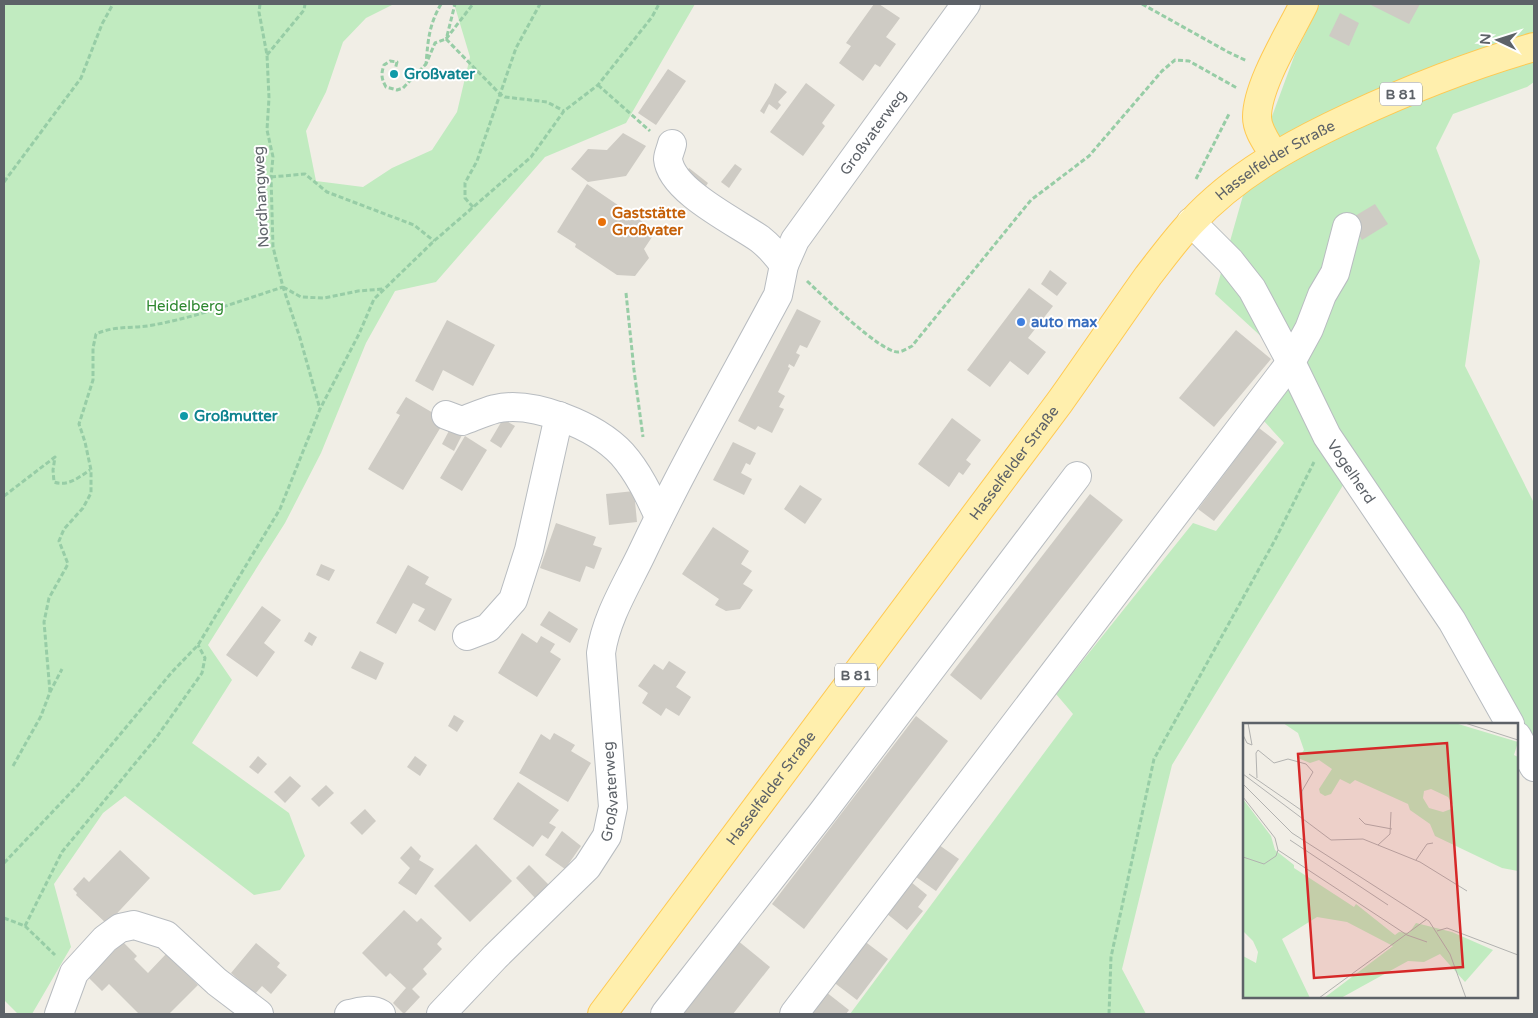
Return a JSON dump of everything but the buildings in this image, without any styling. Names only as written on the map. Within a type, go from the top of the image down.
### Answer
[{"type":"main road","points":[[1274,155],[1260,130],[1257,117],[1260,99],[1270,71],[1304,4]]},
{"type":"main road","name":"Hasselfelder Straße","points":[[602,1014],[1059,403],[1121,313],[1191,222],[1234,184],[1274,155],[1303,140],[1388,99],[1439,78],[1534,47]]},
{"type":"street","name":"Großvaterweg","points":[[441,1014],[495,957],[587,867],[607,836],[613,807],[601,653],[604,636],[659,517],[778,295],[784,265],[795,240],[966,4]]},
{"type":"street","points":[[672,144],[668,158],[671,168],[681,184],[718,213],[760,239],[773,250],[784,265]]},
{"type":"street","name":"Vogelherd","points":[[1191,222],[1230,261],[1252,290],[1291,362],[1327,436],[1452,621],[1509,723]]},
{"type":"street","points":[[794,1014],[1291,362],[1309,329],[1322,295],[1335,274],[1347,227]]},
{"type":"street","points":[[446,415],[462,421],[496,409],[526,408],[559,416],[593,431],[621,454],[638,476],[659,517]]},
{"type":"street","points":[[467,636],[488,628],[514,600],[529,550],[559,416]]},
{"type":"street","points":[[665,1014],[822,813],[1077,476]]},
{"type":"street","points":[[1518,738],[1534,767]]},
{"type":"street","points":[[59,1014],[74,973],[105,939],[120,928],[134,925],[166,934],[217,982],[259,1014]]},
{"type":"street","points":[[349,1014],[369,1010],[381,1014]]},
{"type":"path","points":[[4,182],[81,78],[102,24],[114,4]]},
{"type":"path","name":"Nordhangweg","points":[[260,4],[267,55],[269,98],[267,130],[273,157],[271,177],[273,247],[320,410]]},
{"type":"path","points":[[267,55],[304,10],[305,4]]},
{"type":"path","points":[[426,64],[428,34],[433,18],[441,4]]},
{"type":"path","points":[[446,39],[455,4]]},
{"type":"path","points":[[394,74],[397,62],[390,61],[384,64],[381,75],[386,87],[397,90],[403,88],[426,64],[435,43],[446,39],[473,4]]},
{"type":"path","points":[[472,207],[465,198],[465,183],[477,161],[516,48],[540,4]]},
{"type":"path","points":[[4,863],[78,785],[172,672],[198,645],[280,509],[320,410],[359,334],[374,299],[434,241],[531,157],[564,112],[598,85],[652,17],[659,4]]},
{"type":"path","points":[[1142,4],[1228,52],[1270,71]]},
{"type":"path","points":[[446,39],[500,94],[505,97],[547,102],[564,112]]},
{"type":"path","points":[[784,265],[805,280],[845,318],[888,350],[898,352],[912,346],[1031,200],[1089,156],[1138,97],[1162,71],[1176,60],[1189,61],[1241,91]]},
{"type":"path","points":[[598,85],[651,132],[672,144]]},
{"type":"path","points":[[271,177],[305,174],[327,192],[414,225],[434,241]]},
{"type":"path","points":[[50,692],[44,622],[49,598],[68,564],[59,541],[64,529],[83,508],[91,493],[91,470],[79,424],[93,380],[93,348],[96,334],[109,328],[152,325],[220,307],[283,287],[301,298],[324,298],[358,291],[384,289]]},
{"type":"path","points":[[626,293],[643,438]]},
{"type":"path","points":[[1109,1014],[1112,957],[1154,759],[1275,540],[1327,436]]},
{"type":"path","points":[[4,496],[54,457],[54,482],[61,484],[72,481],[91,470]]},
{"type":"path","points":[[26,926],[62,852],[156,738],[202,673],[205,658],[198,645]]},
{"type":"path","points":[[13,766],[42,716],[50,692],[62,670]]},
{"type":"path","points":[[4,918],[26,926],[74,973]]},
{"type":"green space","name":"Heidelberg","points":[[4,4],[394,4],[366,18],[343,42],[326,92],[306,131],[316,181],[363,187],[392,168],[432,150],[457,112],[470,57],[455,7],[450,4],[695,4],[626,123],[545,157],[436,282],[395,291],[366,343],[321,453],[285,523],[208,645],[232,680],[192,743],[289,813],[305,856],[280,890],[254,895],[125,796],[103,813],[54,884],[71,947],[32,1014],[18,1014],[4,1000]]},
{"type":"green space","points":[[1320,4],[1534,4],[1534,82],[1527,87],[1453,114],[1436,148],[1480,261],[1465,366],[1534,503],[1534,743],[1361,461],[1348,477],[1172,765],[1122,969],[1146,1014],[850,1014],[1073,714],[1056,694],[1193,523],[1216,531],[1284,443],[1263,420],[1290,385],[1277,351],[1215,294],[1244,192],[1295,54]]},
{"type":"place","name":"Großvater","points":[[394,74]]},
{"type":"place","name":"Gaststätte Großvater","points":[[602,222]]},
{"type":"place","name":"auto max","points":[[1021,322]]},
{"type":"place","name":"Großmutter","points":[[184,416]]}]
